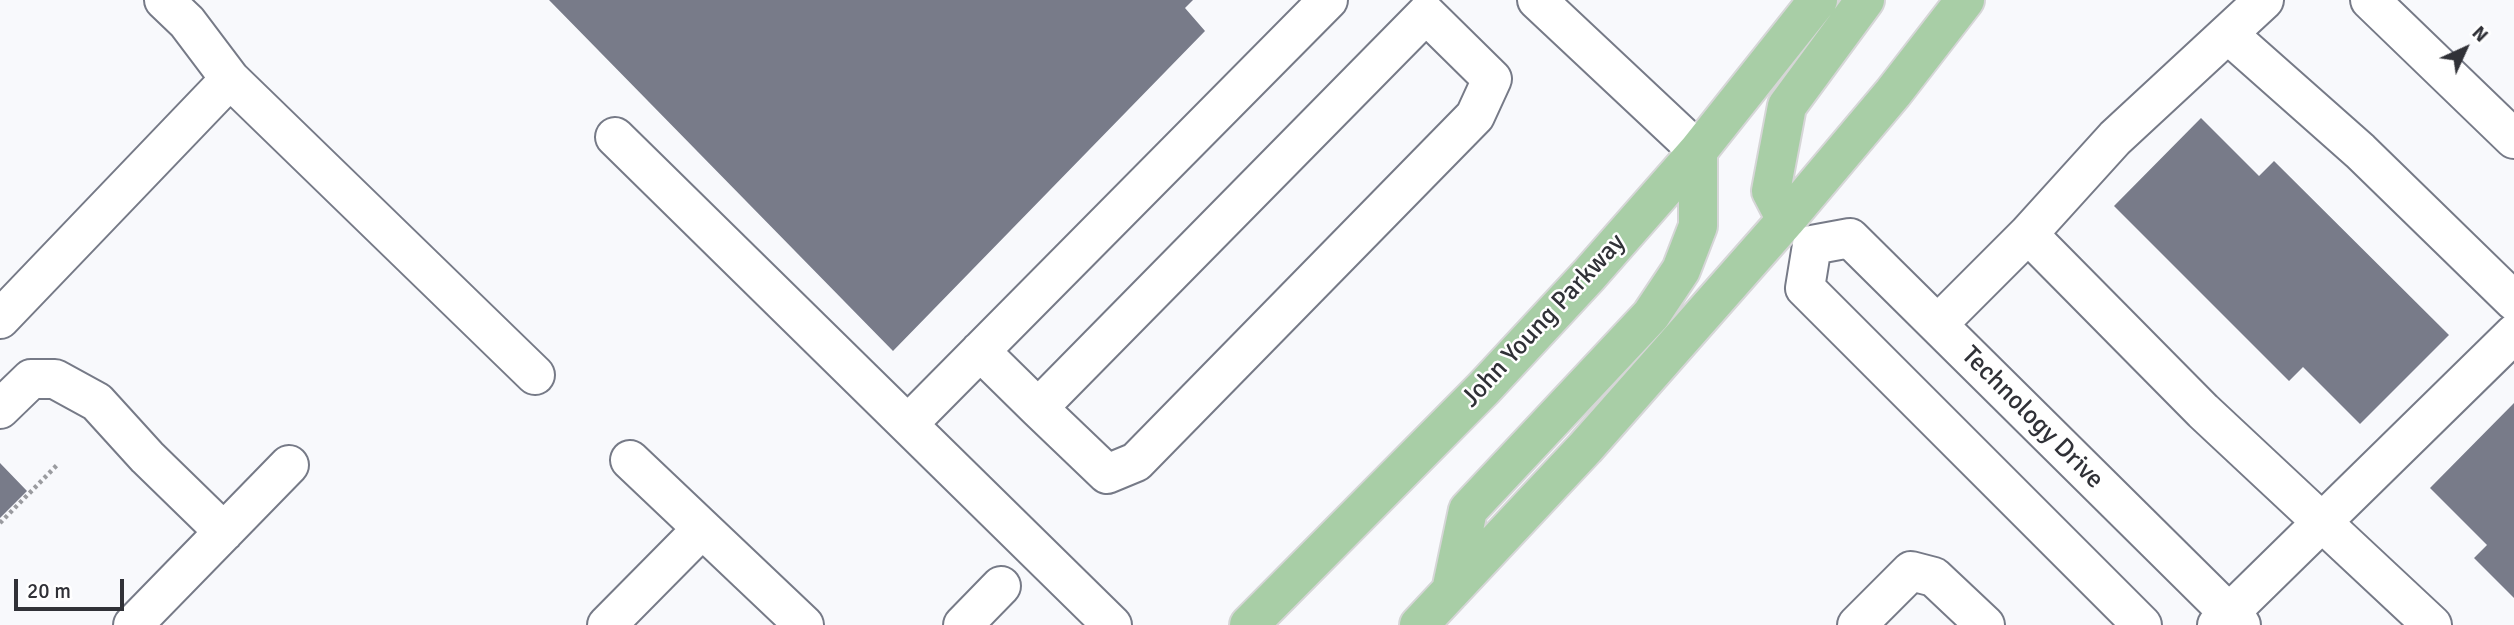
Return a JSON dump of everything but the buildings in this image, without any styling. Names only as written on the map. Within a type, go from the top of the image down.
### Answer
[{"type":"main road","name":"John Young Parkway","points":[[1249,625],[1493,377],[1698,151],[1818,0]]},
{"type":"main road","points":[[1799,232],[1771,191],[1787,106],[1865,0]]},
{"type":"main road","points":[[1419,625],[1585,448],[1799,232],[1893,93],[1965,0]]},
{"type":"main road","points":[[1451,591],[1468,510],[1651,315],[1681,270],[1698,226],[1698,151]]},
{"type":"street","points":[[164,0],[187,22],[230,79],[535,376]]},
{"type":"street","points":[[908,424],[1328,0]]},
{"type":"street","points":[[1537,0],[1698,151]]},
{"type":"street","points":[[1938,324],[2028,233],[2115,138],[2264,0]]},
{"type":"street","points":[[2370,0],[2514,139]]},
{"type":"street","points":[[980,352],[1038,408],[1107,474],[1136,462],[1475,116],[1492,79],[1419,7],[1038,408]]},
{"type":"street","points":[[2229,35],[2360,151],[2514,301]]},
{"type":"street","points":[[0,318],[230,79]]},
{"type":"street","points":[[615,137],[1112,625]]},
{"type":"street","points":[[1799,232],[1805,288],[2142,625]]},
{"type":"street","name":"Technology Drive","points":[[1799,232],[1850,238],[2229,621]]},
{"type":"street","points":[[2028,233],[2203,411],[2432,625]]},
{"type":"street","points":[[2229,621],[2321,522],[2514,334]]},
{"type":"street","points":[[0,410],[31,379],[55,379],[97,402],[147,457],[225,533]]},
{"type":"street","points":[[630,460],[804,625]]},
{"type":"street","points":[[133,625],[289,465]]},
{"type":"street","points":[[607,625],[702,529]]},
{"type":"street","points":[[1857,625],[1911,571],[1934,577],[1985,625]]},
{"type":"street","points":[[962,625],[1001,586]]},
{"type":"path","points":[[0,523],[58,464]]}]
